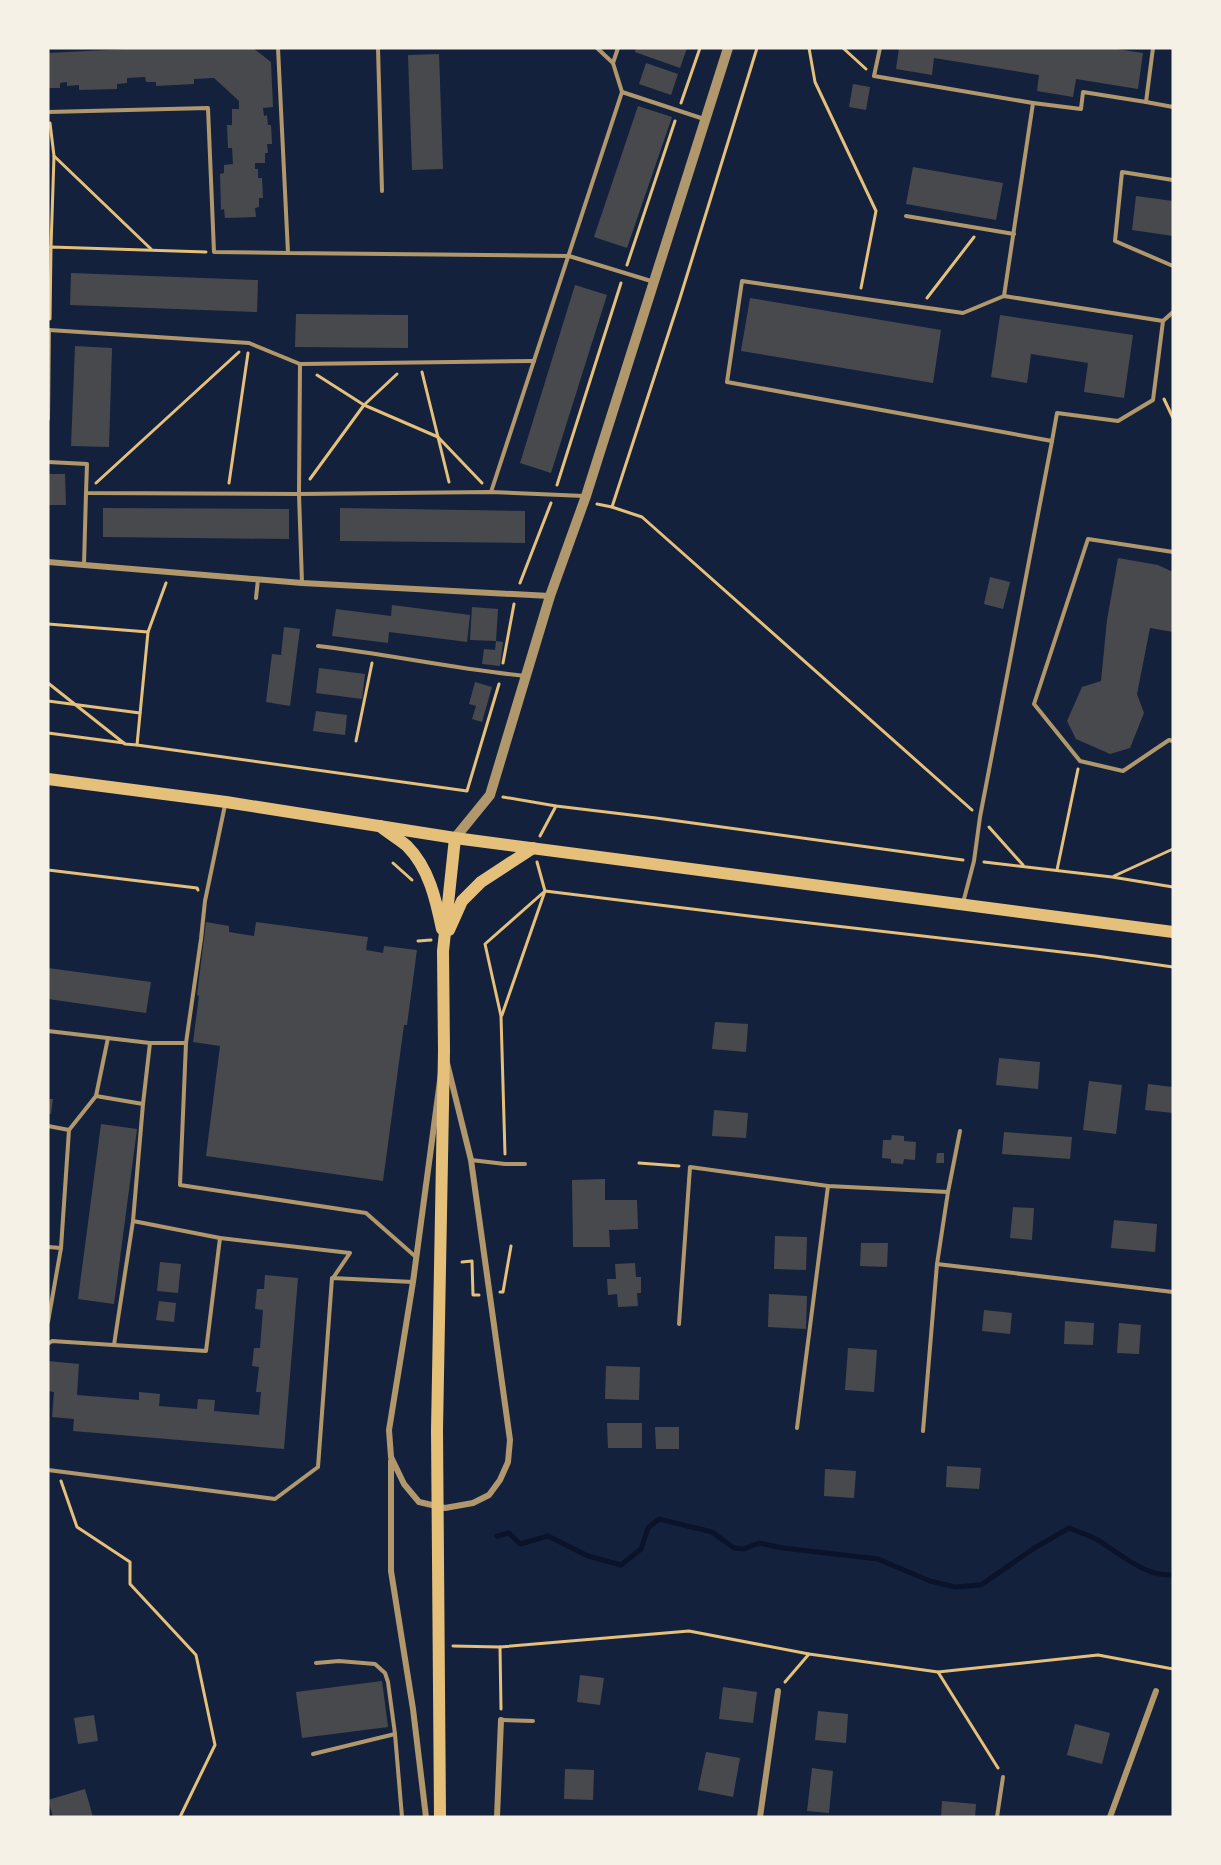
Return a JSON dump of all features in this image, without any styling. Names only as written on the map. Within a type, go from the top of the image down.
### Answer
[{"type":"main road","points":[[48,779],[226,802],[455,838],[1173,932]]},
{"type":"main road","points":[[380,826],[407,846],[424,871],[435,897],[438,940],[443,951],[444,1051],[437,1430],[440,1817]]},
{"type":"main road","points":[[438,940],[455,838]]},
{"type":"main road","points":[[438,940],[462,901],[481,882],[533,848]]},
{"type":"street","points":[[455,838],[490,795],[550,596],[586,496],[728,48]]},
{"type":"street","points":[[48,562],[302,582],[550,596]]},
{"type":"street","points":[[391,1457],[404,1484],[419,1502],[445,1508],[473,1503],[489,1495],[501,1480],[508,1462],[510,1440],[471,1160],[444,1051]]},
{"type":"street","points":[[426,1817],[413,1709],[391,1571],[389,1430],[417,1258],[444,1051]]},
{"type":"street","points":[[760,1817],[778,1691]]},
{"type":"street","points":[[1110,1817],[1156,1691]]},
{"type":"street","points":[[497,1817],[501,1720]]},
{"type":"lane","points":[[278,48],[288,253]]},
{"type":"lane","points":[[378,48],[382,191]]},
{"type":"lane","points":[[491,492],[622,92],[613,63],[597,48]]},
{"type":"lane","points":[[613,63],[618,48]]},
{"type":"lane","points":[[880,48],[874,76],[1081,109],[1083,92],[1173,107]]},
{"type":"lane","points":[[1146,102],[1153,48]]},
{"type":"lane","points":[[622,92],[705,119]]},
{"type":"lane","points":[[1004,296],[1033,103]]},
{"type":"lane","points":[[48,112],[208,108],[213,252],[569,256],[653,282]]},
{"type":"lane","points":[[1173,180],[1122,172],[1115,241],[1173,266]]},
{"type":"lane","points":[[906,216],[1014,234]]},
{"type":"lane","points":[[1052,441],[727,382],[742,281],[963,313],[1004,296],[1163,321]]},
{"type":"lane","points":[[962,905],[974,861],[980,817],[1057,413],[1118,421],[1153,400],[1163,321],[1173,312]]},
{"type":"lane","points":[[48,419],[49,329],[249,342],[300,364],[534,360]]},
{"type":"lane","points":[[300,364],[299,494],[302,582]]},
{"type":"lane","points":[[48,462],[87,464],[84,565]]},
{"type":"lane","points":[[86,493],[491,492],[586,496]]},
{"type":"lane","points":[[1173,552],[1088,539],[1034,705],[1080,761],[1123,771],[1169,740],[1173,741]]},
{"type":"lane","points":[[256,598],[258,579]]},
{"type":"lane","points":[[318,645],[470,670],[526,676]]},
{"type":"lane","points":[[226,802],[205,902],[186,1043],[180,1185],[366,1213],[417,1258]]},
{"type":"lane","points":[[48,1031],[150,1043],[186,1043]]},
{"type":"lane","points":[[48,1322],[61,1248],[69,1130],[96,1096],[108,1038]]},
{"type":"lane","points":[[114,1345],[133,1221],[150,1043]]},
{"type":"lane","points":[[96,1096],[143,1104]]},
{"type":"lane","points":[[48,1126],[69,1130]]},
{"type":"lane","points":[[923,1431],[937,1264],[960,1131]]},
{"type":"lane","points":[[471,1160],[525,1164]]},
{"type":"lane","points":[[679,1324],[690,1167],[828,1186],[948,1192]]},
{"type":"lane","points":[[797,1428],[828,1186]]},
{"type":"lane","points":[[48,1470],[275,1499],[318,1467],[332,1278],[350,1253],[220,1238],[133,1221]]},
{"type":"lane","points":[[48,1344],[52,1341],[206,1351],[220,1238]]},
{"type":"lane","points":[[48,1247],[61,1248]]},
{"type":"lane","points":[[937,1264],[1173,1292]]},
{"type":"lane","points":[[332,1278],[413,1282]]},
{"type":"lane","points":[[316,1662],[339,1660],[375,1664],[385,1673],[395,1734],[402,1817]]},
{"type":"lane","points":[[501,1720],[533,1721]]},
{"type":"lane","points":[[313,1754],[395,1734]]},
{"type":"lane","points":[[997,1817],[1004,1777]]},
{"type":"path","points":[[48,733],[467,791],[502,674],[516,594],[554,495],[624,273],[700,48]]},
{"type":"path","points":[[757,48],[680,298],[612,507],[642,518],[980,817],[1024,866]]},
{"type":"path","points":[[809,48],[815,82],[876,211],[859,298]]},
{"type":"path","points":[[843,48],[874,76]]},
{"type":"path","points":[[48,112],[54,156],[49,329]]},
{"type":"path","points":[[54,156],[152,250]]},
{"type":"path","points":[[920,307],[980,228]]},
{"type":"path","points":[[50,246],[213,252]]},
{"type":"path","points":[[86,493],[249,342]]},
{"type":"path","points":[[227,494],[249,342]]},
{"type":"path","points":[[420,362],[452,492]]},
{"type":"path","points":[[299,494],[364,405],[410,363]]},
{"type":"path","points":[[300,364],[364,405],[438,436],[491,492]]},
{"type":"path","points":[[136,746],[148,632],[171,572]]},
{"type":"path","points":[[48,624],[148,632]]},
{"type":"path","points":[[356,741],[374,653]]},
{"type":"path","points":[[48,683],[125,744]]},
{"type":"path","points":[[48,701],[140,713]]},
{"type":"path","points":[[1057,870],[1080,761]]},
{"type":"path","points":[[490,795],[556,806],[1112,877],[1173,887]]},
{"type":"path","points":[[1112,877],[1173,849]]},
{"type":"path","points":[[48,870],[197,888],[205,902]]},
{"type":"path","points":[[501,1016],[545,891]]},
{"type":"path","points":[[505,1164],[501,1016],[484,945],[545,891],[1173,967]]},
{"type":"path","points":[[418,941],[438,940]]},
{"type":"path","points":[[639,1163],[690,1167]]},
{"type":"path","points":[[462,1262],[472,1261],[473,1295],[503,1292],[510,1246]]},
{"type":"path","points":[[57,1471],[77,1527],[130,1562],[130,1584],[196,1655],[215,1745],[180,1817]]},
{"type":"path","points":[[453,1646],[500,1647],[689,1631],[809,1654],[938,1672],[1098,1655],[1173,1669]]},
{"type":"path","points":[[500,1647],[501,1720]]},
{"type":"path","points":[[778,1691],[809,1654]]},
{"type":"path","points":[[938,1672],[1004,1777]]},
{"type":"building","points":[[146,48],[253,48],[271,62],[273,107],[263,108],[264,116],[267,115],[268,125],[271,125],[272,144],[267,144],[268,153],[265,153],[265,163],[255,163],[258,178],[262,178],[263,198],[259,198],[259,207],[255,208],[256,217],[225,218],[224,209],[221,210],[220,174],[224,173],[224,165],[233,164],[232,148],[228,148],[227,125],[232,125],[232,109],[239,109],[239,101],[214,78],[194,79],[194,84],[156,86],[156,82],[146,82],[145,77],[127,78],[127,83],[117,84],[117,89],[79,90],[79,85],[67,86],[67,82],[60,83],[60,88],[48,88],[48,53]]},
{"type":"building","points":[[636,48],[687,48],[680,68],[635,52]]},
{"type":"building","points":[[899,48],[1110,48],[1143,53],[1138,89],[1076,79],[1073,97],[1037,91],[1039,75],[934,58],[932,75],[896,69]]},
{"type":"building","points":[[439,54],[443,169],[412,170],[408,55]]},
{"type":"building","points":[[646,63],[678,74],[671,95],[639,84]]},
{"type":"building","points":[[853,84],[870,87],[866,110],[849,107]]},
{"type":"building","points":[[638,106],[672,117],[627,248],[594,237]]},
{"type":"building","points":[[913,167],[1003,183],[996,220],[906,204]]},
{"type":"building","points":[[1136,196],[1173,201],[1173,236],[1132,230]]},
{"type":"building","points":[[71,273],[258,280],[257,312],[70,305]]},
{"type":"building","points":[[575,285],[607,295],[551,473],[520,463]]},
{"type":"building","points":[[750,298],[941,330],[933,383],[741,351]]},
{"type":"building","points":[[296,314],[408,315],[408,348],[295,347]]},
{"type":"building","points":[[1000,315],[1133,335],[1124,398],[1084,392],[1088,363],[1031,354],[1027,383],[991,377]]},
{"type":"building","points":[[75,346],[112,348],[109,447],[71,446]]},
{"type":"building","points":[[48,474],[65,474],[66,505],[48,505]]},
{"type":"building","points":[[103,508],[289,509],[289,539],[103,537]]},
{"type":"building","points":[[340,508],[525,511],[525,543],[340,541]]},
{"type":"building","points":[[1118,558],[1158,565],[1173,572],[1173,632],[1150,628],[1137,694],[1144,713],[1130,748],[1110,754],[1076,739],[1067,721],[1082,687],[1101,681],[1107,620]]},
{"type":"building","points":[[990,577],[1010,582],[1003,609],[984,604]]},
{"type":"building","points":[[392,605],[470,615],[467,642],[389,632],[388,643],[332,636],[336,609],[391,616]]},
{"type":"building","points":[[472,607],[498,609],[496,641],[470,640]]},
{"type":"building","points":[[284,627],[300,629],[290,706],[266,702],[272,654],[281,655]]},
{"type":"building","points":[[496,641],[503,642],[500,666],[482,664],[484,649],[495,650]]},
{"type":"building","points":[[319,668],[365,674],[362,699],[316,693]]},
{"type":"building","points":[[475,682],[492,687],[482,722],[472,719],[476,706],[469,704]]},
{"type":"building","points":[[316,711],[347,715],[345,735],[313,731]]},
{"type":"building","points":[[206,922],[229,926],[229,932],[254,936],[256,922],[368,937],[366,950],[383,953],[384,946],[417,950],[407,1025],[404,1025],[383,1181],[206,1156],[220,1046],[193,1042]]},
{"type":"building","points":[[48,968],[151,982],[146,1013],[48,999]]},
{"type":"building","points":[[715,1022],[748,1024],[746,1052],[712,1049]]},
{"type":"building","points":[[999,1058],[1040,1062],[1038,1089],[996,1085]]},
{"type":"building","points":[[1089,1081],[1122,1085],[1116,1134],[1083,1130]]},
{"type":"building","points":[[1148,1084],[1173,1087],[1173,1113],[1145,1110]]},
{"type":"building","points":[[48,1099],[53,1099],[51,1114],[48,1114]]},
{"type":"building","points":[[714,1110],[748,1113],[746,1138],[712,1136]]},
{"type":"building","points":[[101,1124],[137,1129],[114,1304],[78,1299]]},
{"type":"building","points":[[1004,1132],[1072,1137],[1070,1159],[1002,1154]]},
{"type":"building","points":[[892,1135],[904,1136],[904,1141],[916,1142],[915,1160],[904,1159],[903,1164],[891,1163],[891,1159],[882,1158],[883,1140],[891,1140]]},
{"type":"building","points":[[937,1153],[944,1153],[944,1163],[936,1163]]},
{"type":"building","points":[[605,1179],[605,1200],[637,1200],[638,1229],[609,1230],[610,1247],[573,1247],[572,1180]]},
{"type":"building","points":[[1013,1207],[1034,1208],[1032,1240],[1010,1238]]},
{"type":"building","points":[[1114,1220],[1157,1224],[1155,1252],[1111,1248]]},
{"type":"building","points":[[775,1236],[807,1237],[806,1270],[774,1269]]},
{"type":"building","points":[[861,1243],[888,1243],[887,1267],[860,1266]]},
{"type":"building","points":[[160,1262],[181,1264],[178,1293],[157,1291]]},
{"type":"building","points":[[635,1263],[636,1277],[641,1277],[641,1293],[637,1293],[638,1306],[618,1307],[617,1294],[608,1295],[607,1279],[616,1279],[615,1264]]},
{"type":"building","points":[[265,1275],[298,1278],[284,1449],[73,1431],[74,1419],[52,1417],[54,1392],[48,1391],[48,1361],[79,1364],[77,1395],[139,1400],[139,1392],[160,1394],[159,1406],[197,1409],[198,1399],[215,1400],[214,1411],[259,1415],[261,1392],[256,1392],[259,1367],[252,1366],[254,1348],[260,1348],[263,1310],[255,1309],[257,1289],[264,1289]]},
{"type":"building","points":[[769,1294],[807,1296],[806,1329],[768,1327]]},
{"type":"building","points":[[159,1301],[176,1303],[174,1322],[156,1320]]},
{"type":"building","points":[[984,1310],[1012,1313],[1010,1334],[982,1331]]},
{"type":"building","points":[[1065,1321],[1094,1323],[1093,1345],[1064,1344]]},
{"type":"building","points":[[1119,1323],[1141,1325],[1139,1354],[1117,1353]]},
{"type":"building","points":[[848,1348],[877,1350],[874,1392],[845,1390]]},
{"type":"building","points":[[606,1366],[640,1367],[639,1400],[605,1399]]},
{"type":"building","points":[[607,1423],[642,1423],[642,1448],[608,1448]]},
{"type":"building","points":[[655,1427],[679,1427],[679,1449],[656,1449]]},
{"type":"building","points":[[947,1466],[981,1468],[979,1489],[946,1487]]},
{"type":"building","points":[[825,1469],[856,1471],[854,1498],[824,1496]]},
{"type":"building","points":[[580,1675],[604,1678],[600,1705],[577,1702]]},
{"type":"building","points":[[382,1681],[388,1727],[302,1738],[296,1692]]},
{"type":"building","points":[[723,1687],[757,1692],[753,1723],[719,1719]]},
{"type":"building","points":[[818,1711],[848,1714],[846,1743],[815,1740]]},
{"type":"building","points":[[94,1715],[98,1741],[78,1744],[74,1718]]},
{"type":"building","points":[[1075,1724],[1110,1733],[1102,1764],[1067,1755]]},
{"type":"building","points":[[706,1752],[740,1758],[733,1797],[698,1790]]},
{"type":"building","points":[[812,1768],[833,1771],[829,1813],[807,1811]]},
{"type":"building","points":[[565,1769],[594,1770],[593,1800],[564,1799]]},
{"type":"building","points":[[85,1789],[93,1817],[53,1817],[48,1800]]},
{"type":"building","points":[[942,1801],[976,1804],[975,1817],[941,1817]]},
{"type":"waterway","points":[[497,1536],[509,1533],[520,1544],[548,1536],[588,1556],[621,1565],[641,1549],[648,1528],[659,1519],[712,1532],[734,1548],[744,1549],[759,1543],[878,1559],[930,1581],[955,1587],[981,1585],[1033,1549],[1069,1528],[1096,1539],[1142,1568],[1162,1575],[1173,1575]]}]
